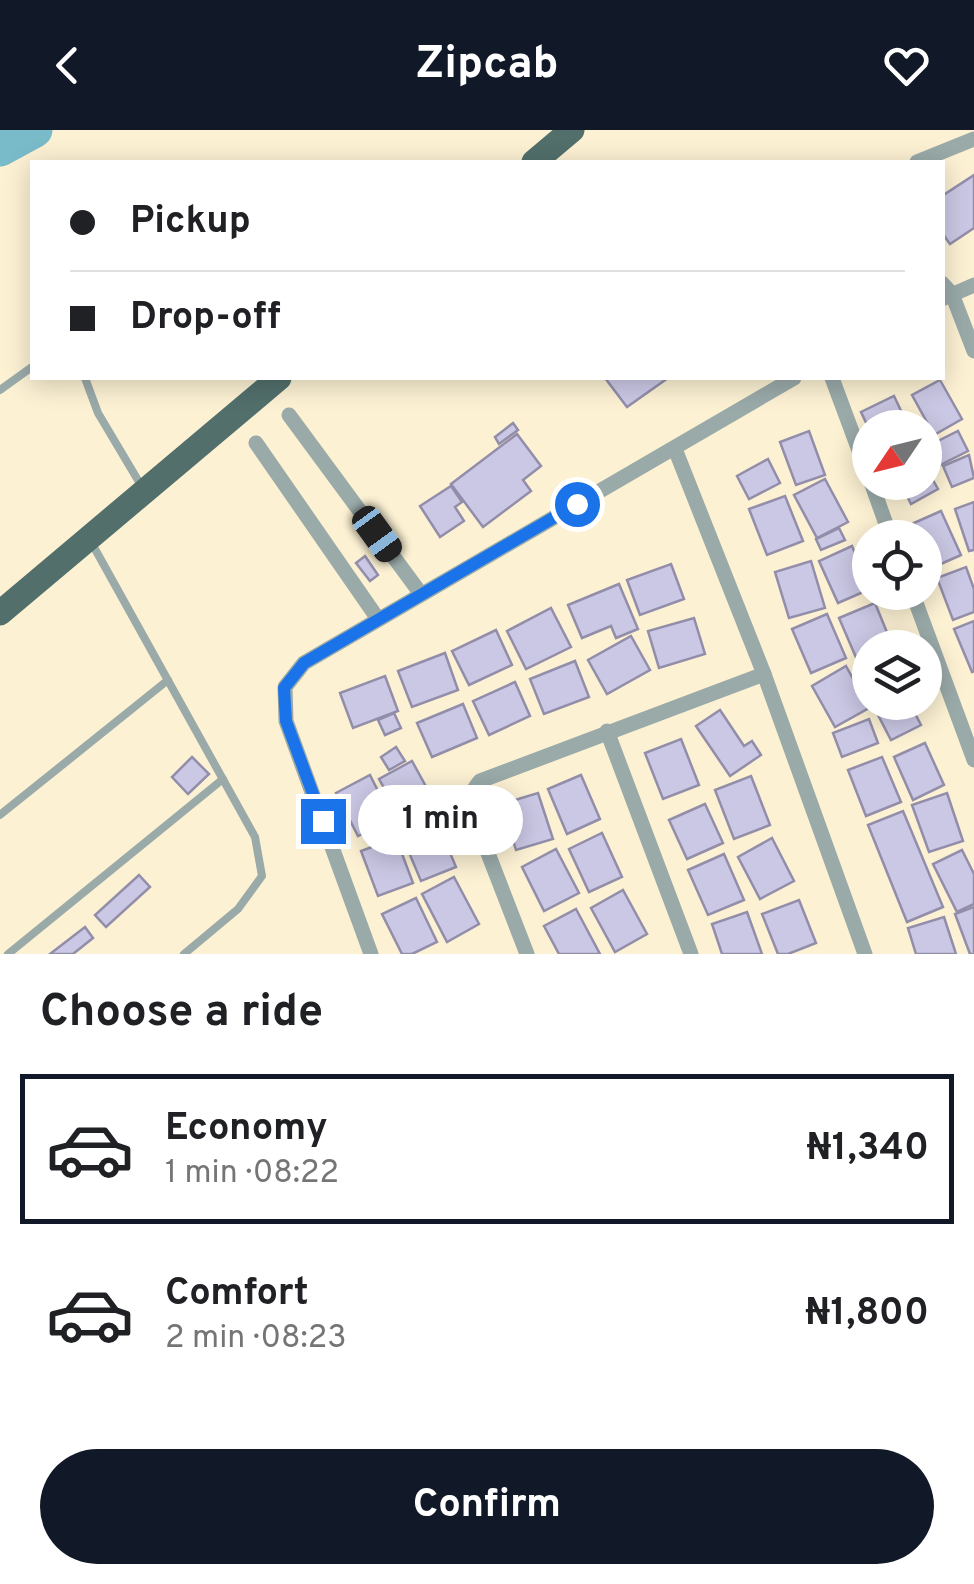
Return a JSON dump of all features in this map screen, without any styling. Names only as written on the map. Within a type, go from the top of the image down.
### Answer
[{"type":"main road","points":[[536,160],[559,134]]},
{"type":"main road","points":[[0,614],[277,380]]},
{"type":"street","points":[[921,160],[974,139]]},
{"type":"street","points":[[974,285],[946,292],[974,352]]},
{"type":"street","points":[[371,954],[286,721],[284,688],[304,663],[791,380]]},
{"type":"street","points":[[833,380],[852,432]]},
{"type":"street","points":[[289,415],[420,594]]},
{"type":"street","points":[[256,443],[378,619]]},
{"type":"street","points":[[676,449],[764,674],[865,954]]},
{"type":"street","points":[[919,610],[974,760]]},
{"type":"street","points":[[527,954],[472,812],[472,790],[480,781],[764,674]]},
{"type":"street","points":[[607,731],[690,954]]},
{"type":"lane","points":[[0,390],[30,368]]},
{"type":"lane","points":[[87,380],[98,414],[144,491]]},
{"type":"lane","points":[[89,538],[255,837],[262,876],[238,909],[184,954]]},
{"type":"lane","points":[[0,815],[168,680]]},
{"type":"lane","points":[[8,954],[224,779]]},
{"type":"building","points":[[974,175],[974,228],[950,244],[945,237],[945,194]]},
{"type":"building","points":[[607,380],[665,380],[627,407]]},
{"type":"building","points":[[940,380],[962,419],[942,430],[942,410],[920,410],[912,395]]},
{"type":"building","points":[[894,396],[901,410],[865,410]]},
{"type":"building","points":[[513,423],[518,430],[499,444],[495,437]]},
{"type":"building","points":[[809,431],[825,475],[796,485],[780,442]]},
{"type":"building","points":[[958,431],[968,451],[942,464],[942,439]]},
{"type":"building","points":[[517,434],[541,466],[523,480],[531,491],[483,527],[451,484]]},
{"type":"building","points":[[969,455],[974,478],[952,487],[943,466]]},
{"type":"building","points":[[768,459],[780,483],[749,499],[737,476]]},
{"type":"building","points":[[825,479],[848,522],[817,538],[794,495]]},
{"type":"building","points":[[451,486],[462,502],[455,507],[464,521],[440,537],[420,506]]},
{"type":"building","points":[[785,496],[803,541],[767,555],[749,509]]},
{"type":"building","points":[[974,502],[974,550],[969,551],[955,509]]},
{"type":"building","points":[[941,511],[961,555],[942,563],[942,520],[921,520]]},
{"type":"building","points":[[839,528],[845,540],[821,550],[816,539]]},
{"type":"building","points":[[852,546],[852,597],[838,603],[819,561]]},
{"type":"building","points":[[365,556],[378,575],[370,581],[356,563]]},
{"type":"building","points":[[811,561],[825,608],[789,618],[775,572]]},
{"type":"building","points":[[671,564],[684,599],[640,615],[627,580]]},
{"type":"building","points":[[966,567],[974,589],[974,612],[953,620],[942,591],[942,576]]},
{"type":"building","points":[[619,584],[638,629],[616,638],[611,626],[582,638],[568,605]]},
{"type":"building","points":[[551,608],[571,647],[526,669],[507,631]]},
{"type":"building","points":[[858,610],[878,610],[886,630],[852,630],[852,648],[839,618]]},
{"type":"building","points":[[827,614],[846,658],[811,673],[792,629]]},
{"type":"building","points":[[694,618],[705,654],[659,668],[648,631]]},
{"type":"building","points":[[974,621],[974,671],[972,672],[954,629]]},
{"type":"building","points":[[496,630],[512,665],[469,685],[452,651]]},
{"type":"building","points":[[631,636],[650,670],[607,694],[588,660]]},
{"type":"building","points":[[445,653],[458,690],[412,707],[398,671]]},
{"type":"building","points":[[575,661],[589,697],[544,714],[530,679]]},
{"type":"building","points":[[846,666],[852,677],[852,718],[835,727],[812,686]]},
{"type":"building","points":[[385,676],[398,711],[353,728],[340,693]]},
{"type":"building","points":[[515,682],[530,716],[489,735],[473,701]]},
{"type":"building","points":[[463,704],[477,738],[432,757],[417,723]]},
{"type":"building","points":[[720,710],[744,746],[752,741],[761,755],[730,776],[696,726]]},
{"type":"building","points":[[394,713],[401,728],[385,735],[378,720]]},
{"type":"building","points":[[869,720],[878,743],[842,757],[833,733]]},
{"type":"building","points":[[881,720],[918,720],[921,725],[891,740]]},
{"type":"building","points":[[681,739],[699,785],[663,799],[645,753]]},
{"type":"building","points":[[925,743],[944,785],[913,800],[894,757]]},
{"type":"building","points":[[396,747],[405,761],[389,770],[381,757]]},
{"type":"building","points":[[192,757],[209,774],[188,794],[172,777]]},
{"type":"building","points":[[882,757],[901,802],[866,816],[848,770]]},
{"type":"building","points":[[412,761],[435,803],[402,820],[379,779]]},
{"type":"building","points":[[370,775],[392,819],[358,836],[336,793]]},
{"type":"building","points":[[581,775],[600,819],[567,834],[548,789]]},
{"type":"building","points":[[751,776],[770,825],[734,839],[715,790]]},
{"type":"building","points":[[538,793],[553,839],[516,850],[502,804]]},
{"type":"building","points":[[947,793],[963,841],[929,852],[912,805]]},
{"type":"building","points":[[705,804],[723,843],[687,859],[669,820]]},
{"type":"building","points":[[903,811],[943,907],[907,922],[868,825]]},
{"type":"building","points":[[437,822],[456,867],[421,881],[402,836]]},
{"type":"building","points":[[602,833],[622,877],[589,892],[569,849]]},
{"type":"building","points":[[396,838],[413,883],[378,896],[361,851]]},
{"type":"building","points":[[772,838],[794,881],[760,899],[738,857]]},
{"type":"building","points":[[556,849],[579,893],[544,911],[522,867]]},
{"type":"building","points":[[962,850],[974,874],[974,904],[957,912],[933,864]]},
{"type":"building","points":[[724,854],[744,900],[708,915],[688,870]]},
{"type":"building","points":[[139,875],[150,887],[106,927],[95,915]]},
{"type":"building","points":[[454,877],[479,924],[447,942],[422,894]]},
{"type":"building","points":[[623,890],[647,934],[615,952],[591,908]]},
{"type":"building","points":[[416,898],[437,942],[412,954],[402,954],[382,914]]},
{"type":"building","points":[[799,900],[816,943],[778,954],[762,914]]},
{"type":"building","points":[[974,907],[974,954],[970,954],[955,914]]},
{"type":"building","points":[[576,909],[600,954],[559,954],[544,926]]},
{"type":"building","points":[[747,912],[762,954],[722,954],[712,924]]},
{"type":"building","points":[[944,917],[956,954],[916,954],[908,928]]},
{"type":"building","points":[[85,927],[93,938],[73,954],[50,954]]},
{"type":"waterway","points":[[0,149],[35,130]]},
{"type":"route","points":[[323,821],[286,721],[284,688],[304,663],[577,504]]}]
